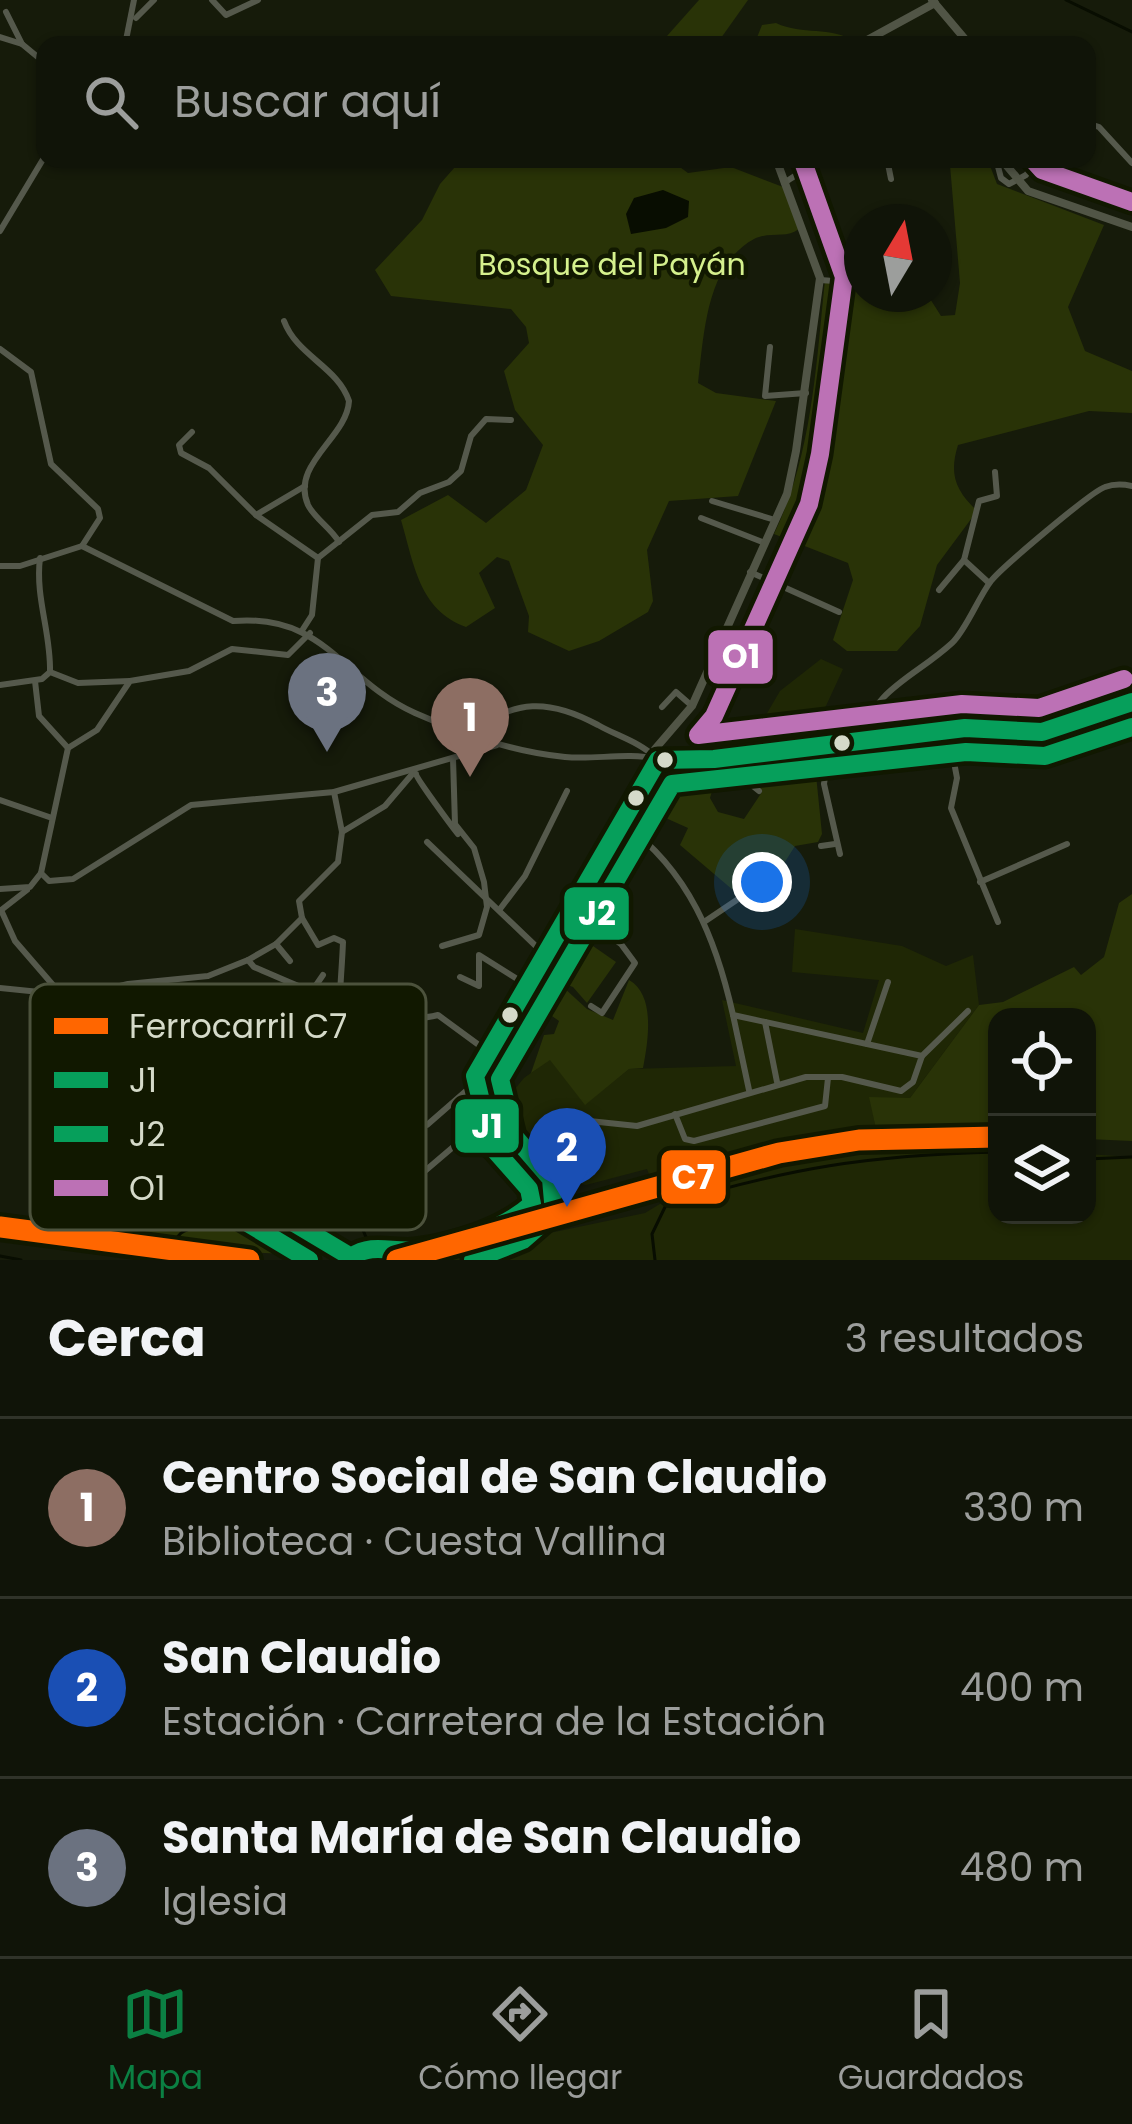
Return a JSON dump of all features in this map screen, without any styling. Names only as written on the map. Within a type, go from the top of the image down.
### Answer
[{"type":"street","points":[[128,36],[134,0]]},
{"type":"street","points":[[134,21],[154,0]]},
{"type":"street","points":[[212,0],[226,15],[258,0]]},
{"type":"street","points":[[874,36],[933,2],[962,36]]},
{"type":"street","points":[[6,12],[22,44]]},
{"type":"street","points":[[0,37],[22,44],[36,56]]},
{"type":"street","points":[[1096,126],[1132,163]]},
{"type":"street","points":[[0,231],[37,168]]},
{"type":"street","points":[[426,1125],[473,1084],[522,982],[624,824],[658,759],[655,748],[692,706],[787,494],[820,280],[779,168]]},
{"type":"street","points":[[784,183],[807,168]]},
{"type":"street","points":[[889,168],[891,179]]},
{"type":"street","points":[[1006,168],[1041,198],[1132,227]]},
{"type":"street","points":[[1015,180],[1028,168]]},
{"type":"street","points":[[820,280],[844,282]]},
{"type":"street","points":[[284,321],[293,341],[337,380],[349,401],[344,422],[319,454],[305,486],[310,510],[338,542]]},
{"type":"street","points":[[770,347],[765,396],[806,393]]},
{"type":"street","points":[[0,349],[32,372],[51,464],[98,508],[100,518],[82,546]]},
{"type":"street","points":[[0,685],[34,681],[50,672],[78,682],[130,681],[189,671],[232,649],[288,655],[307,631],[312,615],[318,558],[372,515],[398,512],[420,493],[449,482],[461,471],[471,436],[485,419],[511,420]]},
{"type":"street","points":[[192,432],[179,445],[181,453],[209,468],[256,514],[318,558]]},
{"type":"street","points":[[939,590],[964,560],[979,500],[998,496],[995,472]]},
{"type":"street","points":[[256,514],[305,486]]},
{"type":"street","points":[[827,761],[844,759],[877,699],[957,639],[989,584],[1090,494],[1107,486],[1132,486]]},
{"type":"street","points":[[712,501],[775,520]]},
{"type":"street","points":[[701,518],[765,543]]},
{"type":"street","points":[[0,566],[20,566],[82,546],[233,621],[260,618],[307,631],[409,710],[497,745],[567,758],[714,759],[948,730],[1042,732],[1132,702]]},
{"type":"street","points":[[40,556],[37,596],[47,632],[50,672]]},
{"type":"street","points":[[964,560],[989,584]]},
{"type":"street","points":[[750,572],[839,612]]},
{"type":"street","points":[[34,681],[39,716],[68,748]]},
{"type":"street","points":[[51,984],[15,941],[0,910],[41,873],[68,748],[97,730],[130,681]]},
{"type":"street","points":[[662,706],[676,692],[692,706]]},
{"type":"street","points":[[468,735],[494,714],[532,702],[576,710],[658,759]]},
{"type":"street","points":[[948,730],[957,778],[951,808],[998,922]]},
{"type":"street","points":[[897,736],[900,754]]},
{"type":"street","points":[[41,873],[49,881],[73,879],[191,806],[334,792],[497,745]]},
{"type":"street","points":[[813,747],[827,761]]},
{"type":"street","points":[[453,758],[460,836]]},
{"type":"street","points":[[714,759],[717,773],[743,778],[759,791]]},
{"type":"street","points":[[827,761],[824,784],[840,854]]},
{"type":"street","points":[[342,832],[385,806],[417,769]]},
{"type":"street","points":[[417,769],[419,788],[445,809],[483,878],[486,921],[479,935],[478,986],[460,976]]},
{"type":"street","points":[[500,909],[525,876],[567,791]]},
{"type":"street","points":[[334,792],[342,832],[338,862],[298,901],[318,945],[334,938],[343,942],[341,984]]},
{"type":"street","points":[[0,800],[52,818]]},
{"type":"street","points":[[624,824],[650,842],[692,895],[719,952],[749,1090]]},
{"type":"street","points":[[427,842],[541,950]]},
{"type":"street","points":[[821,846],[835,844]]},
{"type":"street","points":[[980,882],[1067,844]]},
{"type":"street","points":[[463,874],[478,862]]},
{"type":"street","points":[[472,881],[478,862]]},
{"type":"street","points":[[704,922],[780,871]]},
{"type":"street","points":[[472,881],[483,878]]},
{"type":"street","points":[[0,889],[29,887]]},
{"type":"street","points":[[571,908],[621,944],[635,962],[602,1013],[591,1006]]},
{"type":"street","points":[[128,984],[175,982],[248,960],[276,944],[302,918]]},
{"type":"street","points":[[442,946],[479,935]]},
{"type":"street","points":[[276,944],[290,961]]},
{"type":"street","points":[[479,955],[522,982]]},
{"type":"street","points":[[248,960],[298,984]]},
{"type":"street","points":[[317,984],[323,975]]},
{"type":"street","points":[[867,1044],[888,982]]},
{"type":"street","points":[[0,988],[30,990]]},
{"type":"street","points":[[514,1171],[580,1120],[637,1126],[777,1082],[828,1077],[901,1091],[913,1082],[922,1056],[968,1011]]},
{"type":"street","points":[[426,1018],[438,1015],[487,1051]]},
{"type":"street","points":[[733,1015],[922,1056]]},
{"type":"street","points":[[765,1022],[777,1082]]},
{"type":"street","points":[[675,1114],[682,1134],[694,1141],[825,1106],[828,1077]]},
{"type":"street","points":[[306,1230],[351,1258],[371,1247],[414,1250],[513,1220],[532,1204],[529,1189],[495,1151],[473,1084]]},
{"type":"street","points":[[426,1170],[466,1136],[487,1132]]},
{"type":"shaded area","points":[[663,190],[689,201],[688,217],[666,228],[631,234],[626,214],[634,198]]},
{"type":"shaded area","points":[[821,659],[843,669],[819,721],[802,727],[795,742],[769,745],[766,715],[780,691]]},
{"type":"shaded area","points":[[795,929],[902,946],[946,966],[973,955],[979,1005],[910,1098],[870,1098],[876,1129],[652,1182],[647,1169],[586,1185],[528,1172],[489,1120],[524,1078],[550,1059],[585,1104],[629,1069],[736,1066],[722,1000],[863,1033],[879,980],[792,972]]},
{"type":"shaded area","points":[[867,1146],[988,1149],[988,1224],[1096,1224],[1096,1155],[1132,1157],[1132,1260],[422,1260],[645,1213],[696,1182]]},
{"type":"green space","points":[[699,0],[748,0],[722,36],[667,36]]},
{"type":"green space","points":[[776,23],[843,36],[758,36],[762,25]]},
{"type":"green space","name":"Bosque del Payán","points":[[454,168],[681,168],[688,173],[734,168],[783,187],[799,229],[754,239],[738,251],[710,302],[698,383],[716,393],[776,401],[738,496],[669,501],[647,550],[653,601],[648,612],[599,641],[569,651],[528,632],[529,616],[509,561],[497,557],[479,573],[495,608],[466,627],[450,619],[421,584],[401,520],[448,495],[486,523],[526,490],[543,445],[515,410],[504,371],[529,343],[526,327],[511,309],[391,296],[375,270],[422,220]]},
{"type":"green space","name":"Bosque del Payán","points":[[950,168],[991,168],[997,184],[1104,225],[1068,307],[1085,351],[1132,371],[1132,413],[1089,411],[958,445],[956,481],[977,511],[937,565],[920,626],[897,651],[847,651],[833,640],[853,580],[848,563],[774,534],[804,442],[825,280],[844,281],[844,312],[955,315],[960,283]]},
{"type":"green space","points":[[806,755],[815,765],[822,834],[818,842],[795,846],[781,868],[740,896],[680,845],[688,828],[639,806],[651,783],[665,791],[681,779],[712,791],[710,798],[718,812],[744,819],[762,792],[740,775],[738,761]]},
{"type":"green space","points":[[1132,894],[1132,1141],[1096,1139],[1096,1008],[988,1008],[988,1135],[876,1129],[869,1097],[910,1098],[979,1005],[1003,1002],[1074,967],[1081,975],[1104,957],[1119,903]]},
{"type":"green space","points":[[570,930],[616,962],[587,1003],[573,987],[539,975]]},
{"type":"green space","points":[[629,980],[638,987],[647,1008],[643,1068],[629,1069],[585,1105],[550,1060],[531,1073],[544,1035],[554,1034],[559,1021],[552,1016],[563,987],[587,1009],[613,1020]]},
{"type":"green space","points":[[106,1230],[298,1230],[333,1251],[212,1249]]},
{"type":"waterway","points":[[1066,0],[1132,32]]},
{"type":"waterway","points":[[655,1260],[652,1234],[666,1205],[830,1166],[988,1152]]},
{"type":"waterway","points":[[1096,1159],[1132,1157]]},
{"type":"waterway","points":[[168,1260],[178,1236],[188,1230]]},
{"type":"waterway","points":[[363,1230],[369,1244]]},
{"type":"waterway","points":[[0,1256],[21,1260]]},
{"type":"railway","points":[[421,1256],[473,1246],[779,1153]]},
{"type":"rail line","name":"C7","points":[[397,1260],[779,1153],[859,1140],[988,1137]]},
{"type":"rail line","name":"C7","points":[[0,1227],[249,1260]]},
{"type":"transit line","name":"O1","points":[[805,168],[844,277],[820,454],[809,504],[714,716],[698,735],[962,704],[1039,708],[1124,679]]},
{"type":"transit line","name":"O1","points":[[1040,168],[1132,202]]},
{"type":"transit line","name":"J1","points":[[306,1230],[351,1257],[375,1249],[407,1251],[493,1229],[532,1204],[529,1189],[492,1147],[475,1076],[658,760],[714,759],[965,728],[1042,732],[1132,702]]},
{"type":"transit line","name":"J2","points":[[473,1260],[523,1240],[554,1213],[551,1179],[514,1136],[500,1079],[672,784],[966,752],[1045,756],[1132,727]]},
{"type":"transit line","name":"J2","points":[[259,1230],[309,1260]]},
{"type":"place","name":"Santa María de San Claudio","points":[[327,752]]},
{"type":"place","name":"Centro Social de San Claudio","points":[[470,777]]},
{"type":"place","name":"San Claudio","points":[[567,1207]]}]
